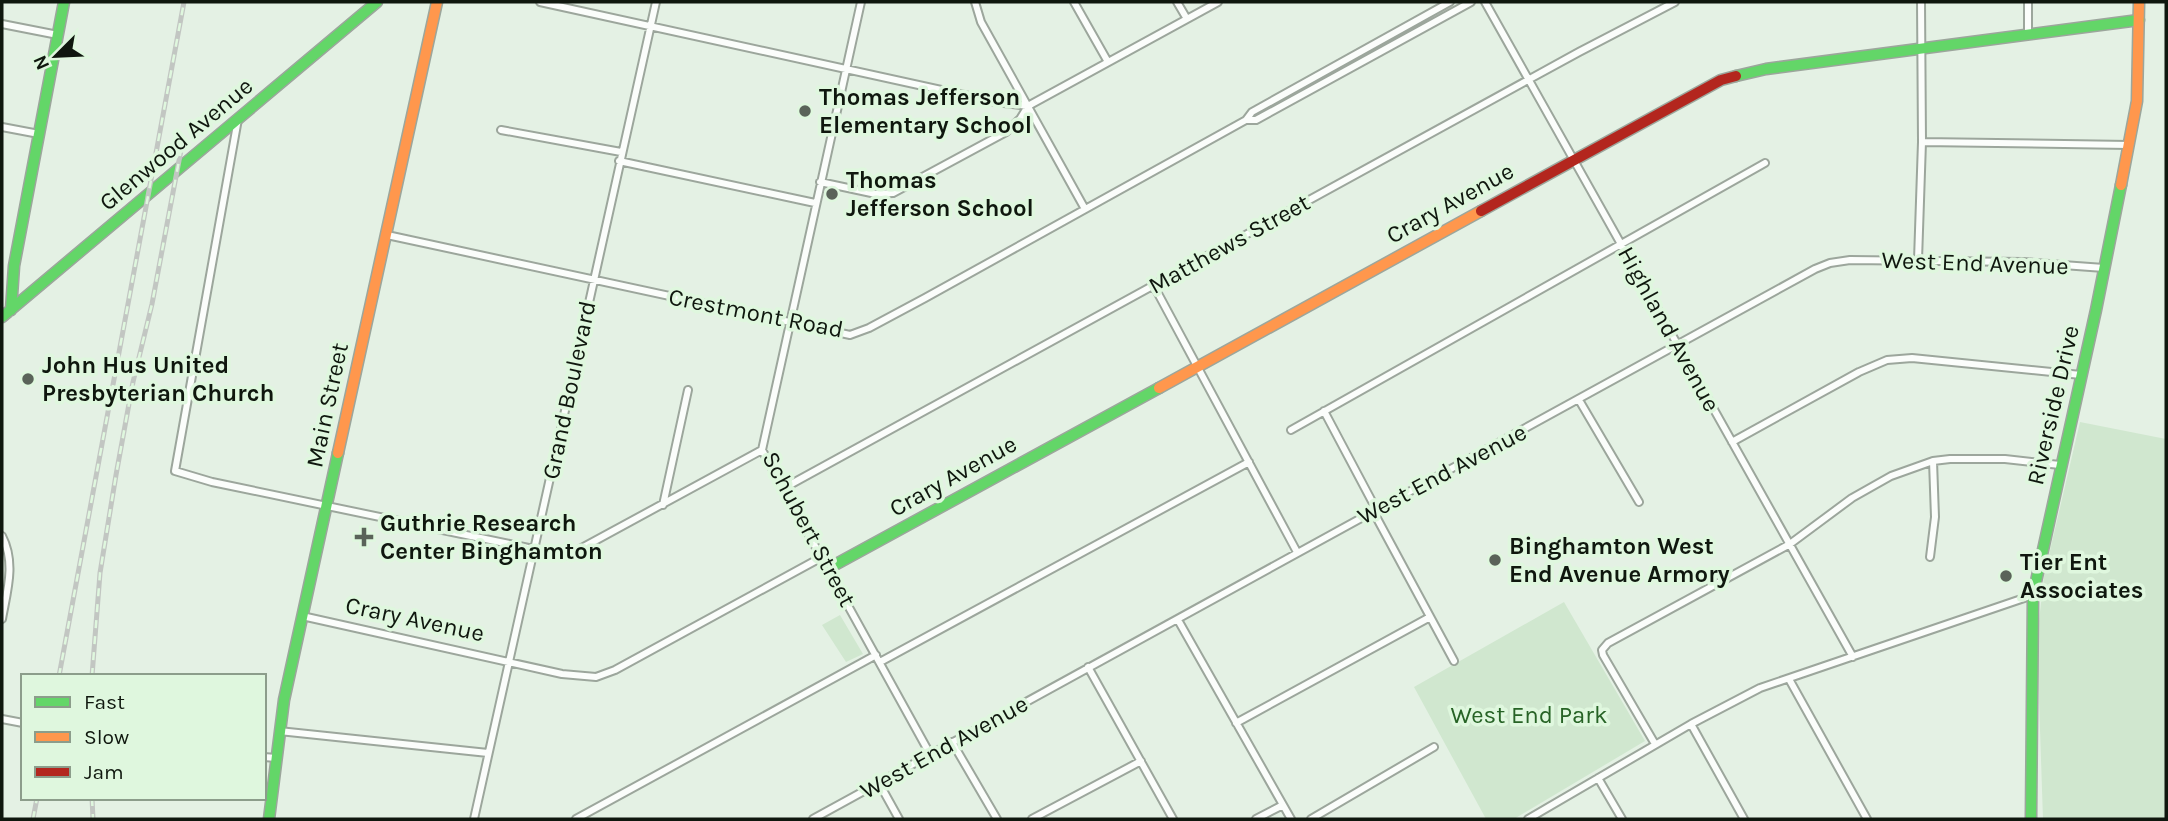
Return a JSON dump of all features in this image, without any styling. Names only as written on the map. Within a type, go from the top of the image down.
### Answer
[{"type":"street","points":[[11,310],[14,266],[64,2]]},
{"type":"street","name":"Glenwood Avenue","points":[[2,317],[377,2]]},
{"type":"street","name":"Main Street","points":[[269,819],[279,731],[302,616],[437,2]]},
{"type":"street","points":[[540,2],[996,102],[1028,106]]},
{"type":"street","name":"Grand Boulevard","points":[[474,819],[656,2]]},
{"type":"street","name":"Schubert Street","points":[[861,2],[762,450],[930,754]]},
{"type":"street","points":[[975,2],[981,22],[1085,209]]},
{"type":"street","points":[[1074,2],[1108,62]]},
{"type":"street","points":[[1177,2],[1187,19]]},
{"type":"street","points":[[820,182],[876,194],[893,192],[1006,132],[1020,119],[1028,106],[1218,2]]},
{"type":"street","name":"Crestmont Road","points":[[387,235],[850,335],[925,298],[1246,120],[1252,112],[1450,2]]},
{"type":"street","name":"Crestmont Road","points":[[1246,120],[1256,120],[1471,2]]},
{"type":"street","name":"Highland Avenue","points":[[1485,2],[1853,657]]},
{"type":"street","name":"Matthews Street","points":[[784,488],[1675,2]]},
{"type":"street","points":[[1918,260],[1922,142],[1921,2]]},
{"type":"street","points":[[2028,2],[2028,34]]},
{"type":"street","name":"Riverside Drive","points":[[2031,819],[2033,595],[2105,268],[2137,101],[2139,2]]},
{"type":"street","name":"Crary Avenue","points":[[829,568],[1708,86],[1744,73],[2139,20]]},
{"type":"street","points":[[2,24],[58,35]]},
{"type":"street","points":[[238,119],[175,471],[212,482],[562,556],[572,554],[762,450]]},
{"type":"street","points":[[2,127],[38,134]]},
{"type":"street","points":[[501,130],[621,152]]},
{"type":"street","points":[[1922,142],[2129,145]]},
{"type":"street","points":[[619,160],[815,204]]},
{"type":"street","points":[[1291,430],[1765,163]]},
{"type":"street","name":"West End Avenue","points":[[813,819],[1297,552],[1830,263],[1850,260],[1918,260],[2023,262],[2105,268]]},
{"type":"street","points":[[1154,286],[1297,552]]},
{"type":"street","points":[[1732,442],[1886,360],[1912,358],[2081,375]]},
{"type":"street","points":[[663,505],[688,390]]},
{"type":"street","points":[[1579,400],[1639,502]]},
{"type":"street","points":[[1324,411],[1454,661]]},
{"type":"street","points":[[1655,744],[1603,654],[1603,647],[1790,544],[1869,486],[1891,475],[1933,461],[1970,457],[2060,465]]},
{"type":"street","points":[[1930,557],[1935,517],[1933,461]]},
{"type":"street","points":[[880,662],[1249,462]]},
{"type":"street","points":[[2,536],[10,557],[2,619]]},
{"type":"street","name":"Crary Avenue","points":[[302,616],[509,660],[562,674],[588,677],[604,675],[822,557]]},
{"type":"street","points":[[1528,819],[1739,698],[2033,595]]},
{"type":"street","points":[[1236,723],[1430,617]]},
{"type":"street","points":[[1178,620],[1291,819]]},
{"type":"street","points":[[576,819],[876,655]]},
{"type":"street","points":[[1088,667],[1173,819]]},
{"type":"street","points":[[1789,679],[1867,819]]},
{"type":"street","points":[[2,719],[21,723]]},
{"type":"street","points":[[1691,724],[1744,819]]},
{"type":"street","points":[[279,731],[488,753]]},
{"type":"street","points":[[952,742],[997,819]]},
{"type":"street","points":[[1311,819],[1434,747]]},
{"type":"street","points":[[266,757],[276,758]]},
{"type":"street","points":[[1032,819],[1141,761]]},
{"type":"street","points":[[1598,778],[1622,819]]},
{"type":"street","points":[[879,783],[899,819]]},
{"type":"street","points":[[1256,819],[1283,805]]},
{"type":"green space","points":[[2080,422],[2166,439],[2166,819],[2043,819],[2037,639],[2044,576]]},
{"type":"green space","name":"West End Park","points":[[1564,602],[1645,741],[1514,819],[1486,819],[1414,687]]},
{"type":"green space","points":[[840,615],[863,654],[846,662],[822,625]]},
{"type":"railway","points":[[59,674],[184,2]]},
{"type":"railway","points":[[92,674],[100,573],[116,475],[181,150]]},
{"type":"railway","points":[[33,819],[37,800]]},
{"type":"railway","points":[[92,800],[93,819]]},
{"type":"traffic: fast","points":[[11,310],[14,266],[64,2]]},
{"type":"traffic: fast","points":[[2,317],[377,2]]},
{"type":"traffic: fast","points":[[1736,76],[1766,69],[2139,20]]},
{"type":"traffic: fast","points":[[2031,819],[2033,595],[2121,185]]},
{"type":"traffic: fast","points":[[829,568],[1159,388]]},
{"type":"traffic: fast","points":[[269,819],[284,700],[338,453]]},
{"type":"traffic: slow","points":[[338,453],[437,2]]},
{"type":"traffic: slow","points":[[2121,185],[2137,101],[2139,2]]},
{"type":"traffic: slow","points":[[1159,388],[1481,211]]},
{"type":"traffic: jam","points":[[1481,211],[1721,80],[1736,76]]},
{"type":"place","name":"Thomas Jefferson Elementary School","points":[[805,111]]},
{"type":"place","name":"Thomas Jefferson School","points":[[832,194]]},
{"type":"place","name":"John Hus United Presbyterian Church","points":[[28,379]]},
{"type":"place","name":"Guthrie Research Center Binghamton","points":[[364,537]]},
{"type":"place","name":"Binghamton West End Avenue Armory","points":[[1495,560]]},
{"type":"place","name":"Tier Ent Associates","points":[[2006,576]]}]
